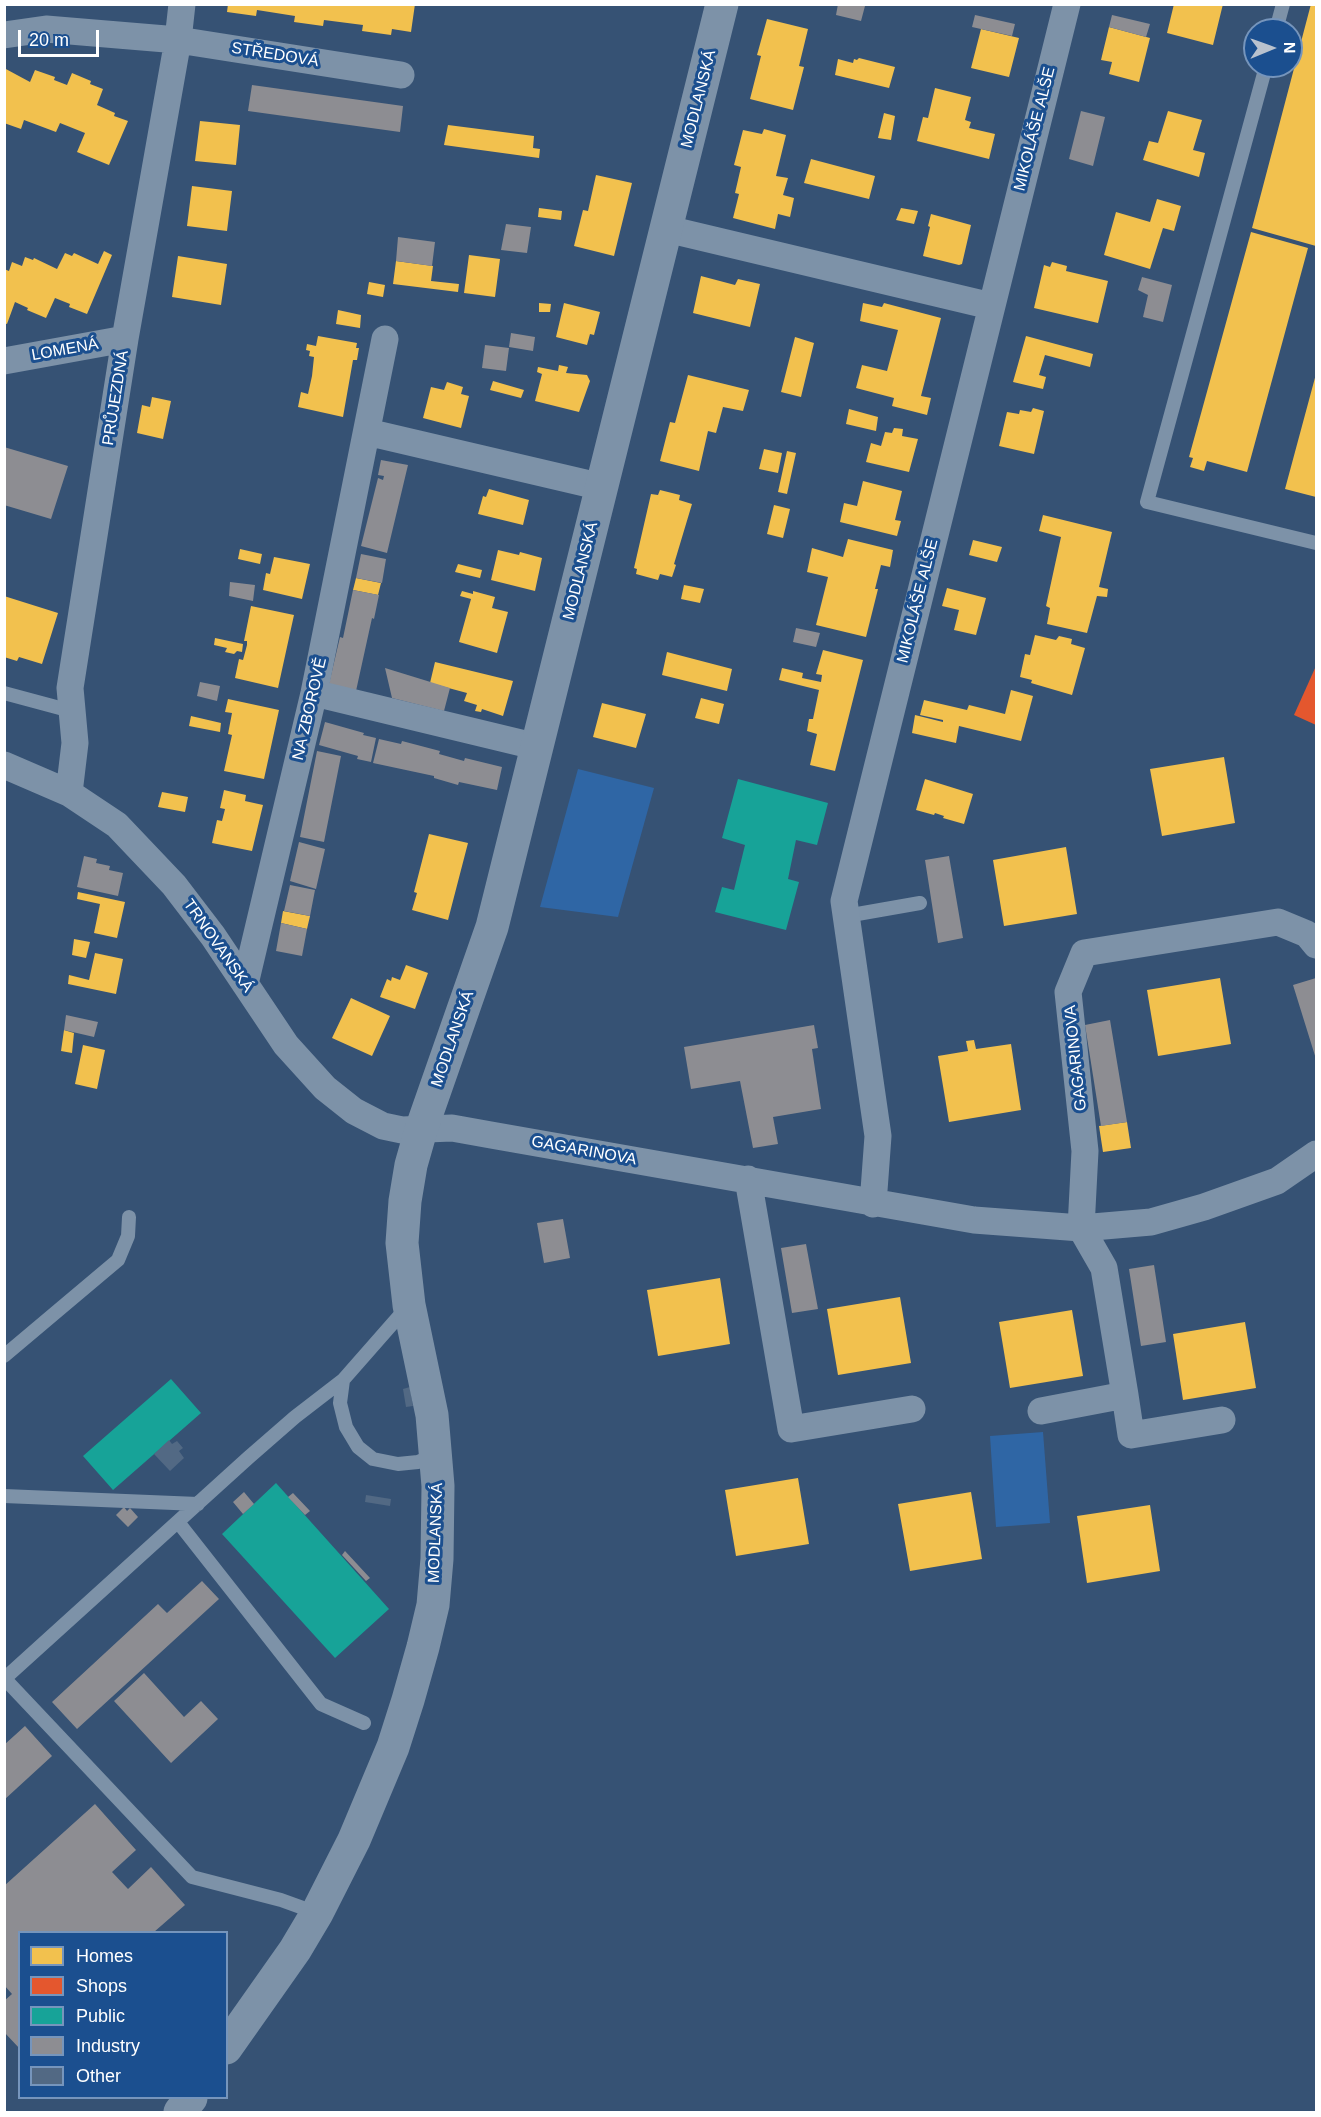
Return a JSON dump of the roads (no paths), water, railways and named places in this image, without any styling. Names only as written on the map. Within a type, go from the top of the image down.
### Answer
[{"type":"street","name":"PRŮJEZDNÁ","points":[[69,793],[75,743],[70,711],[70,687],[125,339],[178,40],[182,4]]},
{"type":"street","name":"MODLANSKÁ","points":[[228,2045],[270,1988],[316,1913],[354,1840],[393,1747],[423,1647],[433,1605],[437,1559],[437,1455],[432,1415],[409,1305],[402,1243],[411,1165],[421,1130],[492,927],[722,4]]},
{"type":"street","name":"MIKOLÁŠE ALŠE","points":[[873,1204],[878,1136],[844,900],[1067,4]]},
{"type":"street","name":"STŘEDOVÁ","points":[[4,35],[46,29],[178,40],[401,75]]},
{"type":"street","points":[[667,229],[991,306]]},
{"type":"street","name":"LOMENÁ","points":[[4,361],[125,339]]},
{"type":"street","name":"NA ZBOROVĚ","points":[[244,984],[314,693],[385,339]]},
{"type":"street","points":[[367,432],[602,487]]},
{"type":"street","points":[[314,693],[538,747]]},
{"type":"street","name":"TRNOVANSKÁ","points":[[4,765],[69,793],[117,825],[147,854],[200,919],[286,1044],[325,1088],[354,1111],[383,1126],[402,1130],[421,1130]]},
{"type":"street","name":"GAGARINOVA","points":[[1081,1228],[1085,1151],[1068,992],[1084,952],[1278,922],[1307,934],[1317,945]]},
{"type":"street","name":"GAGARINOVA","points":[[421,1130],[462,1130],[974,1220],[1081,1228],[1151,1222],[1204,1207],[1278,1181],[1317,1154]]},
{"type":"street","points":[[747,1179],[791,1429],[912,1409]]},
{"type":"street","points":[[1081,1228],[1104,1268],[1131,1435],[1222,1420]]},
{"type":"street","points":[[1041,1411],[1125,1395]]},
{"type":"street","points":[[180,2112],[190,2099]]},
{"type":"lane","points":[[1263,78],[1147,502],[1317,543]]},
{"type":"lane","points":[[4,693],[70,711]]},
{"type":"lane","points":[[846,916],[920,903]]},
{"type":"lane","points":[[4,1356],[118,1260],[128,1236],[129,1217]]},
{"type":"lane","points":[[316,1913],[281,1900],[192,1878],[5,1679],[295,1417],[342,1380],[409,1305]]},
{"type":"lane","points":[[342,1380],[340,1403],[346,1427],[357,1447],[373,1458],[398,1464],[418,1462],[437,1455]]},
{"type":"lane","points":[[4,1496],[198,1504]]},
{"type":"lane","points":[[178,1522],[321,1704],[364,1723]]}]
